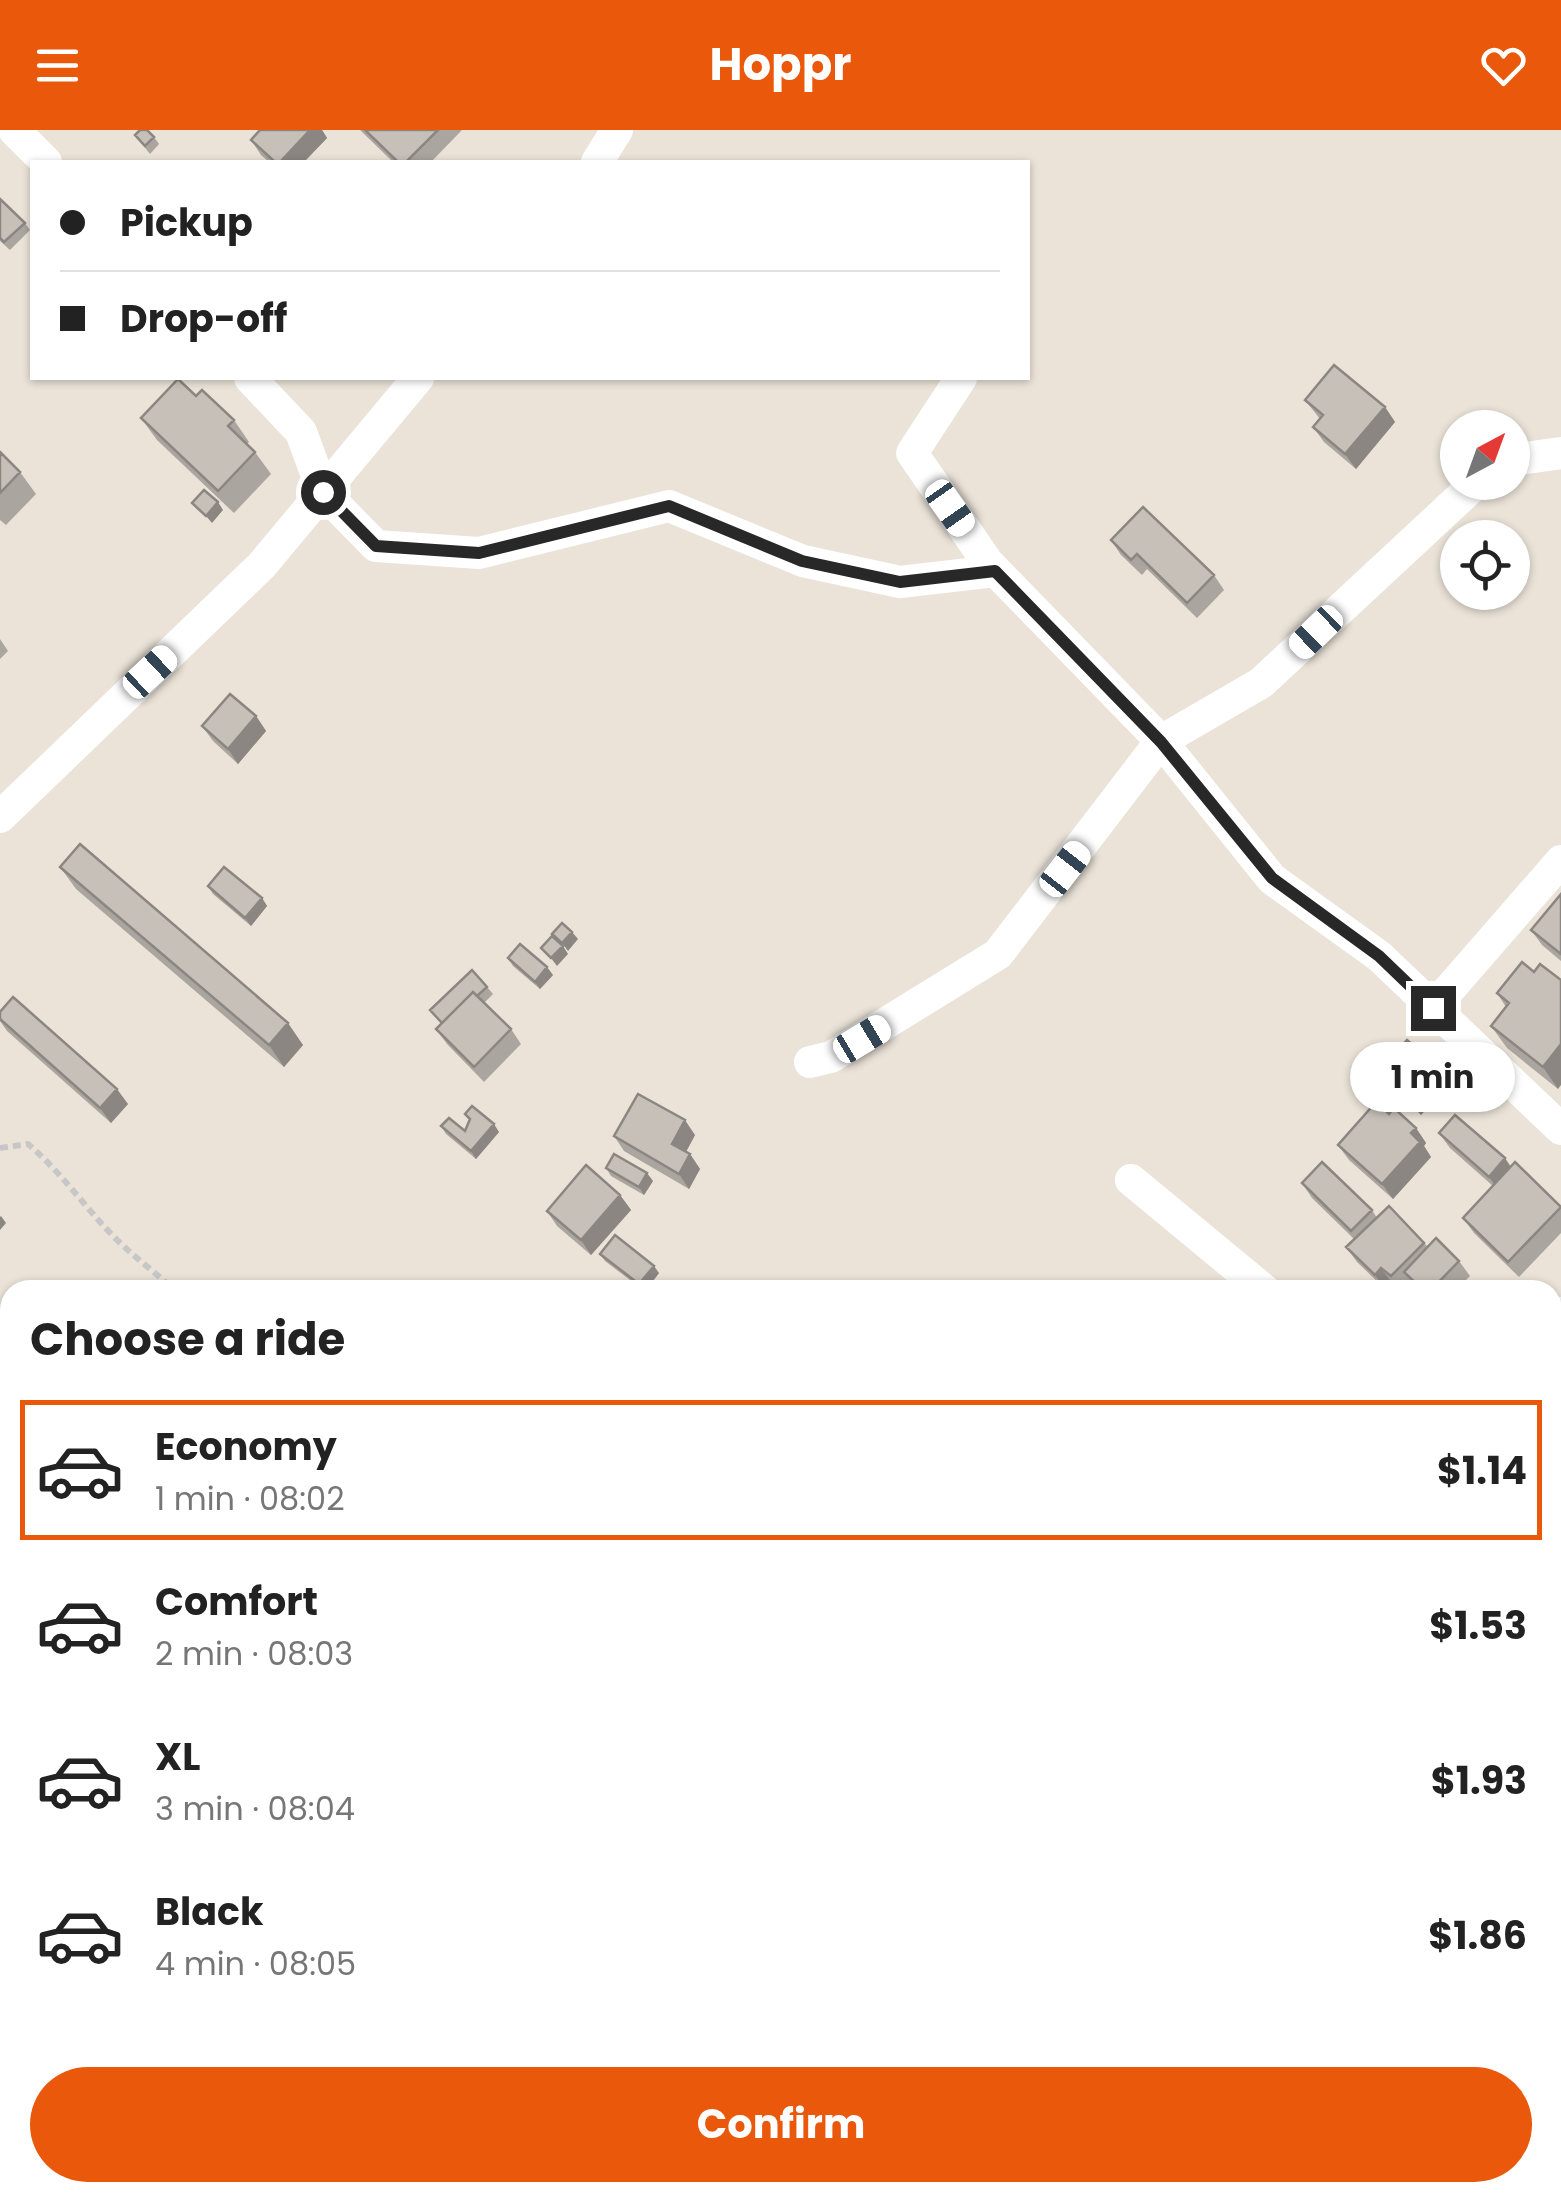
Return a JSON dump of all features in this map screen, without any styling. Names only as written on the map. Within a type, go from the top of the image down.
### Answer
[{"type":"street","points":[[14,130],[44,160]]},
{"type":"street","points":[[598,160],[617,130]]},
{"type":"street","points":[[252,380],[302,432],[323,492],[376,546],[479,553],[669,506],[802,561],[900,582],[995,571]]},
{"type":"street","points":[[0,817],[262,565],[416,380]]},
{"type":"street","points":[[960,380],[912,453],[995,571],[1161,742],[1272,878],[1379,956],[1561,1129]]},
{"type":"street","points":[[1530,457],[1561,453]]},
{"type":"street","points":[[810,1062],[831,1058],[998,954],[1161,742],[1261,683],[1458,500]]},
{"type":"street","points":[[1433,1008],[1561,862]]},
{"type":"street","points":[[1132,1180],[1252,1280]]},
{"type":"path","points":[[0,1148],[28,1144],[58,1169],[75,1195],[115,1238],[163,1280]]},
{"type":"building","points":[[147,130],[154,137],[145,146],[135,135]]},
{"type":"building","points":[[260,130],[310,130],[282,160],[273,160],[251,140]]},
{"type":"building","points":[[365,130],[438,130],[408,160],[396,160]]},
{"type":"building","points":[[0,199],[25,223],[4,242],[0,238]]},
{"type":"building","points":[[1334,365],[1385,407],[1345,454],[1313,427],[1323,415],[1305,400]]},
{"type":"building","points":[[179,380],[196,396],[202,390],[234,420],[228,426],[255,452],[218,491],[141,418]]},
{"type":"building","points":[[0,452],[20,472],[0,493]]},
{"type":"building","points":[[204,490],[218,502],[206,516],[192,503]]},
{"type":"building","points":[[1143,507],[1214,575],[1187,603],[1137,554],[1131,560],[1111,540]]},
{"type":"building","points":[[230,694],[256,716],[228,749],[202,726]]},
{"type":"building","points":[[80,844],[288,1023],[269,1045],[60,867]]},
{"type":"building","points":[[224,867],[262,898],[245,918],[208,886]]},
{"type":"building","points":[[1561,894],[1561,954],[1531,930]]},
{"type":"building","points":[[562,923],[572,932],[562,943],[552,934]]},
{"type":"building","points":[[552,936],[563,946],[551,958],[541,948]]},
{"type":"building","points":[[520,944],[547,967],[535,982],[508,958]]},
{"type":"building","points":[[1522,962],[1534,972],[1540,964],[1561,980],[1561,1044],[1543,1067],[1491,1026],[1509,1003],[1497,993]]},
{"type":"building","points":[[472,970],[487,987],[477,996],[473,992],[442,1023],[430,1010]]},
{"type":"building","points":[[473,992],[511,1029],[474,1067],[436,1029]]},
{"type":"building","points":[[13,997],[117,1089],[100,1108],[0,1019],[0,1012]]},
{"type":"building","points":[[1407,1040],[1439,1068],[1411,1100],[1379,1072]]},
{"type":"building","points":[[638,1094],[685,1120],[672,1144],[690,1154],[679,1174],[614,1136]]},
{"type":"building","points":[[1376,1102],[1389,1114],[1394,1108],[1416,1128],[1411,1133],[1420,1142],[1382,1184],[1338,1145]]},
{"type":"building","points":[[472,1106],[494,1124],[471,1151],[441,1126],[449,1118],[465,1131],[470,1119],[465,1114]]},
{"type":"building","points":[[1455,1115],[1505,1158],[1489,1177],[1439,1133]]},
{"type":"building","points":[[614,1154],[647,1173],[639,1187],[606,1168]]},
{"type":"building","points":[[1322,1162],[1372,1210],[1351,1231],[1302,1183]]},
{"type":"building","points":[[1515,1162],[1561,1207],[1508,1262],[1463,1218]]},
{"type":"building","points":[[586,1165],[620,1195],[581,1240],[547,1211]]},
{"type":"building","points":[[1389,1206],[1424,1243],[1391,1276],[1381,1268],[1375,1275],[1346,1247]]},
{"type":"building","points":[[615,1235],[654,1266],[642,1280],[634,1280],[600,1254]]},
{"type":"building","points":[[1436,1238],[1459,1261],[1441,1280],[1412,1280],[1404,1272]]},
{"type":"route","points":[[323,492],[376,546],[479,553],[669,506],[802,561],[900,582],[995,571],[1161,742],[1272,878],[1379,956],[1433,1008]]}]
